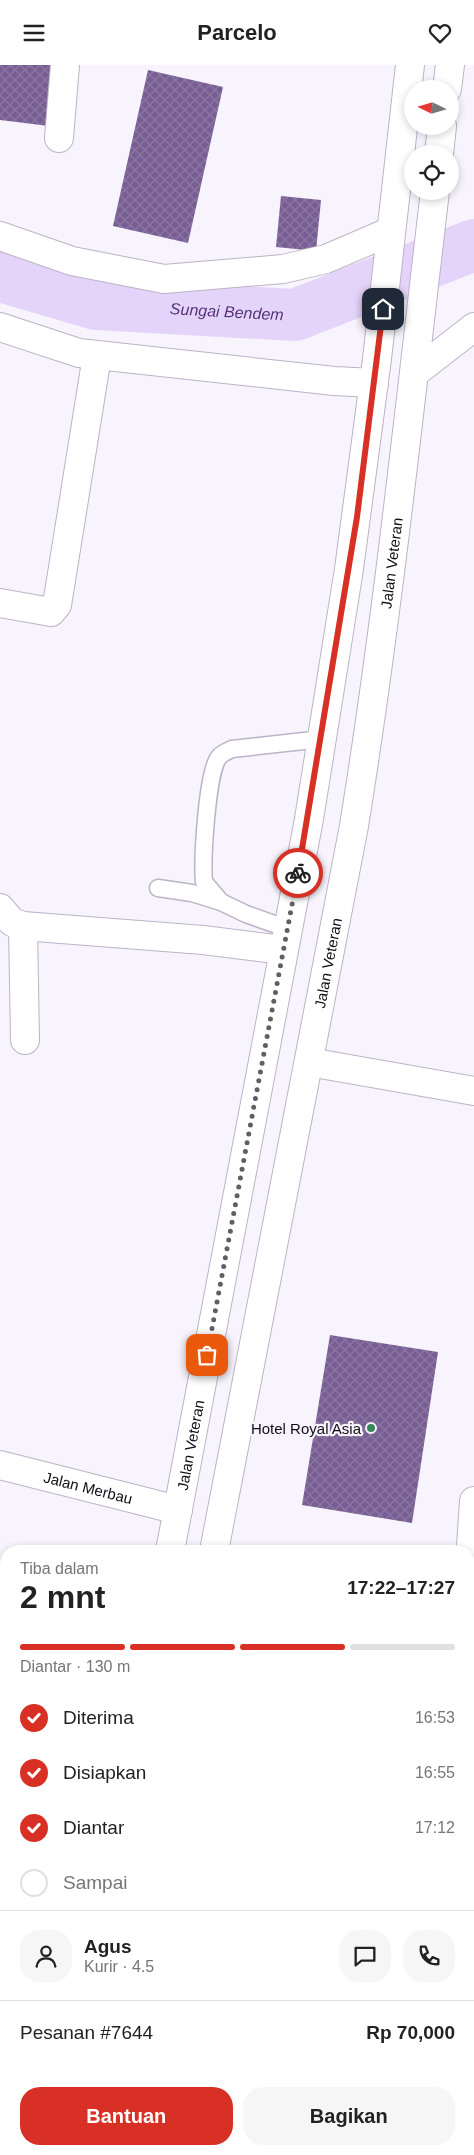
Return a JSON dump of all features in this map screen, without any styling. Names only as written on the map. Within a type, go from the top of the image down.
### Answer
[{"type":"main road","points":[[59,138],[65,65]]},
{"type":"main road","name":"Jalan Veteran","points":[[171,1545],[322,739],[356,526],[376,371],[410,65]]},
{"type":"main road","points":[[448,80],[450,65]]},
{"type":"main road","name":"Jalan Veteran","points":[[215,1545],[354,826],[371,723],[416,372],[434,200]]},
{"type":"main road","points":[[0,236],[72,261],[164,279],[282,269],[391,241]]},
{"type":"main road","points":[[0,327],[79,353],[334,381],[376,371]]},
{"type":"main road","points":[[416,372],[474,327]]},
{"type":"main road","points":[[0,603],[51,612],[57,605],[97,355]]},
{"type":"main road","points":[[0,908],[12,922],[23,926],[203,940],[285,939]]},
{"type":"main road","points":[[23,926],[25,1040]]},
{"type":"main road","points":[[309,1062],[474,1091]]},
{"type":"main road","name":"Jalan Merbau","points":[[0,1465],[178,1509]]},
{"type":"main road","points":[[471,1545],[474,1501]]},
{"type":"lane","points":[[221,902],[204,882],[203,869],[213,768],[220,756],[232,749],[322,739]]},
{"type":"lane","points":[[158,888],[192,893],[221,902],[246,914],[285,939]]},
{"type":"building","points":[[0,65],[56,65],[49,126],[0,120]]},
{"type":"building","points":[[148,70],[223,87],[188,243],[113,226]]},
{"type":"building","points":[[281,196],[321,200],[316,251],[276,247]]},
{"type":"building","name":"Hotel Royal Asia","points":[[330,1335],[438,1352],[412,1523],[302,1505]]},
{"type":"waterway","name":"Sungai Bendem","points":[[0,276],[96,304],[295,315],[474,245]]},
{"type":"way so far","points":[[207,1355],[298,873]]},
{"type":"place","name":"Hotel Royal Asia","points":[[371,1428]]},
{"type":"route","points":[[298,873],[309,819],[350,569],[383,309]]}]
